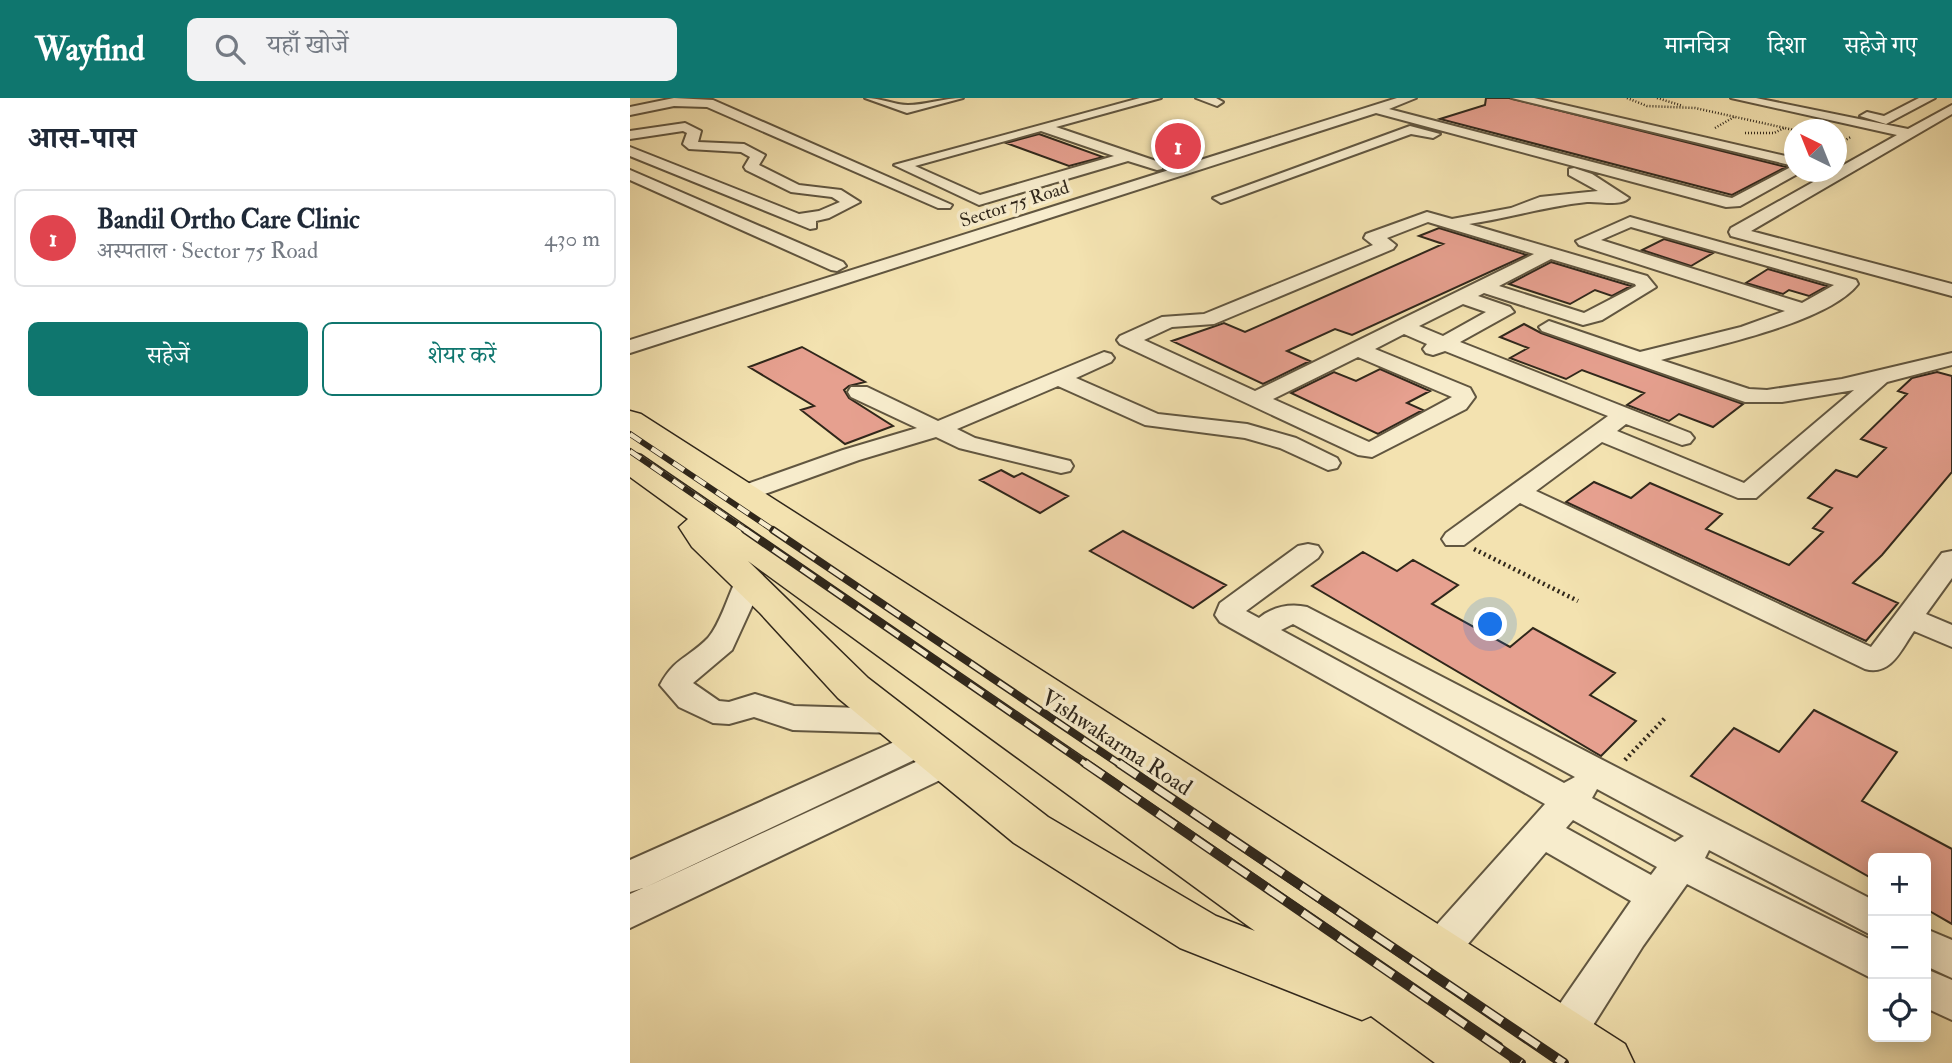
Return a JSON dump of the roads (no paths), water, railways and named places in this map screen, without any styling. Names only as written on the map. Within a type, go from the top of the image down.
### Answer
[{"type":"main road","name":"Vishwakarma Road","points":[[630,420],[1605,1063]]},
{"type":"main road","name":"Vishwakarma Road","points":[[644,474],[1041,750],[1480,1063]]},
{"type":"main road","points":[[644,474],[704,540],[853,688],[1031,830],[1198,932],[1412,1014]]},
{"type":"main road","points":[[1041,750],[1086,721]]},
{"type":"street","points":[[871,98],[907,109],[957,98]]},
{"type":"street","points":[[1130,156],[979,200],[901,165],[1155,98]]},
{"type":"street","points":[[1202,98],[1217,102]]},
{"type":"street","name":"Sector 75 Road","points":[[630,330],[1157,166],[1375,104],[1410,98]]},
{"type":"street","points":[[1518,98],[1784,160]]},
{"type":"street","points":[[1541,98],[1784,152]]},
{"type":"street","points":[[1737,98],[1910,133]]},
{"type":"street","points":[[1773,98],[1803,100],[1886,120],[1929,98]]},
{"type":"street","points":[[630,111],[674,102],[709,103],[956,211]]},
{"type":"street","points":[[1375,104],[1416,121],[1726,202],[1734,203],[1784,176]]},
{"type":"street","name":"Sector 75 Road","points":[[630,347],[1375,104]]},
{"type":"street","points":[[1847,163],[1910,133],[1952,109]]},
{"type":"street","points":[[1416,121],[1434,134],[1591,177],[1602,188],[1627,198],[1569,198],[1540,202],[1514,212],[1459,221]]},
{"type":"street","points":[[1221,198],[1416,121]]},
{"type":"street","points":[[630,135],[685,127],[694,131],[690,144],[694,146],[744,148],[758,155],[751,167],[796,189],[836,193],[852,202],[803,221],[630,151]]},
{"type":"street","points":[[1042,127],[1157,166]]},
{"type":"street","points":[[647,181],[683,171]]},
{"type":"street","points":[[630,174],[830,268]]},
{"type":"street","points":[[1820,182],[1762,220],[1737,232],[1952,290]]},
{"type":"street","points":[[1771,183],[1806,192]]},
{"type":"street","points":[[630,184],[830,268]]},
{"type":"street","points":[[1657,200],[1762,220]]},
{"type":"street","points":[[1358,349],[1462,393],[1464,397],[1458,404],[1372,450],[1362,449],[1127,340],[1169,321],[1207,320],[1387,245],[1372,238],[1427,217],[1641,280],[1647,287],[1583,320],[1483,287]]},
{"type":"street","points":[[1639,359],[1803,310],[1849,284],[1630,222],[1585,242],[1803,310]]},
{"type":"street","points":[[1255,399],[1550,253]]},
{"type":"street","points":[[1462,297],[1753,397],[1879,380],[1948,363]]},
{"type":"street","points":[[1400,367],[1503,311]]},
{"type":"street","points":[[1403,327],[1682,438]]},
{"type":"street","points":[[742,494],[936,430],[1104,358]]},
{"type":"street","points":[[1056,377],[1153,419],[1247,431],[1287,443],[1328,463]]},
{"type":"street","points":[[1600,433],[1747,493],[1879,380]]},
{"type":"street","points":[[859,392],[967,443],[1061,466]]},
{"type":"street","points":[[1455,539],[1624,415]]},
{"type":"street","points":[[1517,492],[1876,662],[1952,559]]},
{"type":"street","points":[[1308,552],[1230,609],[1233,618],[1681,863],[1868,958]]},
{"type":"street","points":[[749,582],[721,643],[682,673],[676,685],[690,699],[713,712],[729,712],[755,705],[793,718],[921,742]]},
{"type":"street","points":[[1260,632],[1278,617],[1297,614],[1868,916]]},
{"type":"street","points":[[1907,617],[1952,637]]},
{"type":"street","points":[[630,877],[921,742]]},
{"type":"street","points":[[630,912],[921,742]]},
{"type":"street","points":[[1437,952],[1569,802],[1601,774]]},
{"type":"street","points":[[1563,1035],[1656,897],[1706,830]]},
{"type":"street","points":[[1543,832],[1656,897]]},
{"type":"street","points":[[1931,949],[1952,960]]},
{"type":"street","points":[[1931,990],[1952,1001]]},
{"type":"railway","points":[[630,434],[776,532]]},
{"type":"railway","points":[[630,451],[748,532]]},
{"type":"railway","points":[[745,530],[1087,765]]},
{"type":"railway","points":[[773,530],[1121,765]]},
{"type":"railway","points":[[1085,763],[1521,1063]]},
{"type":"railway","points":[[1119,763],[1564,1063]]},
{"type":"place","name":"Bandil Ortho Care Clinic","points":[[1178,146]]}]
